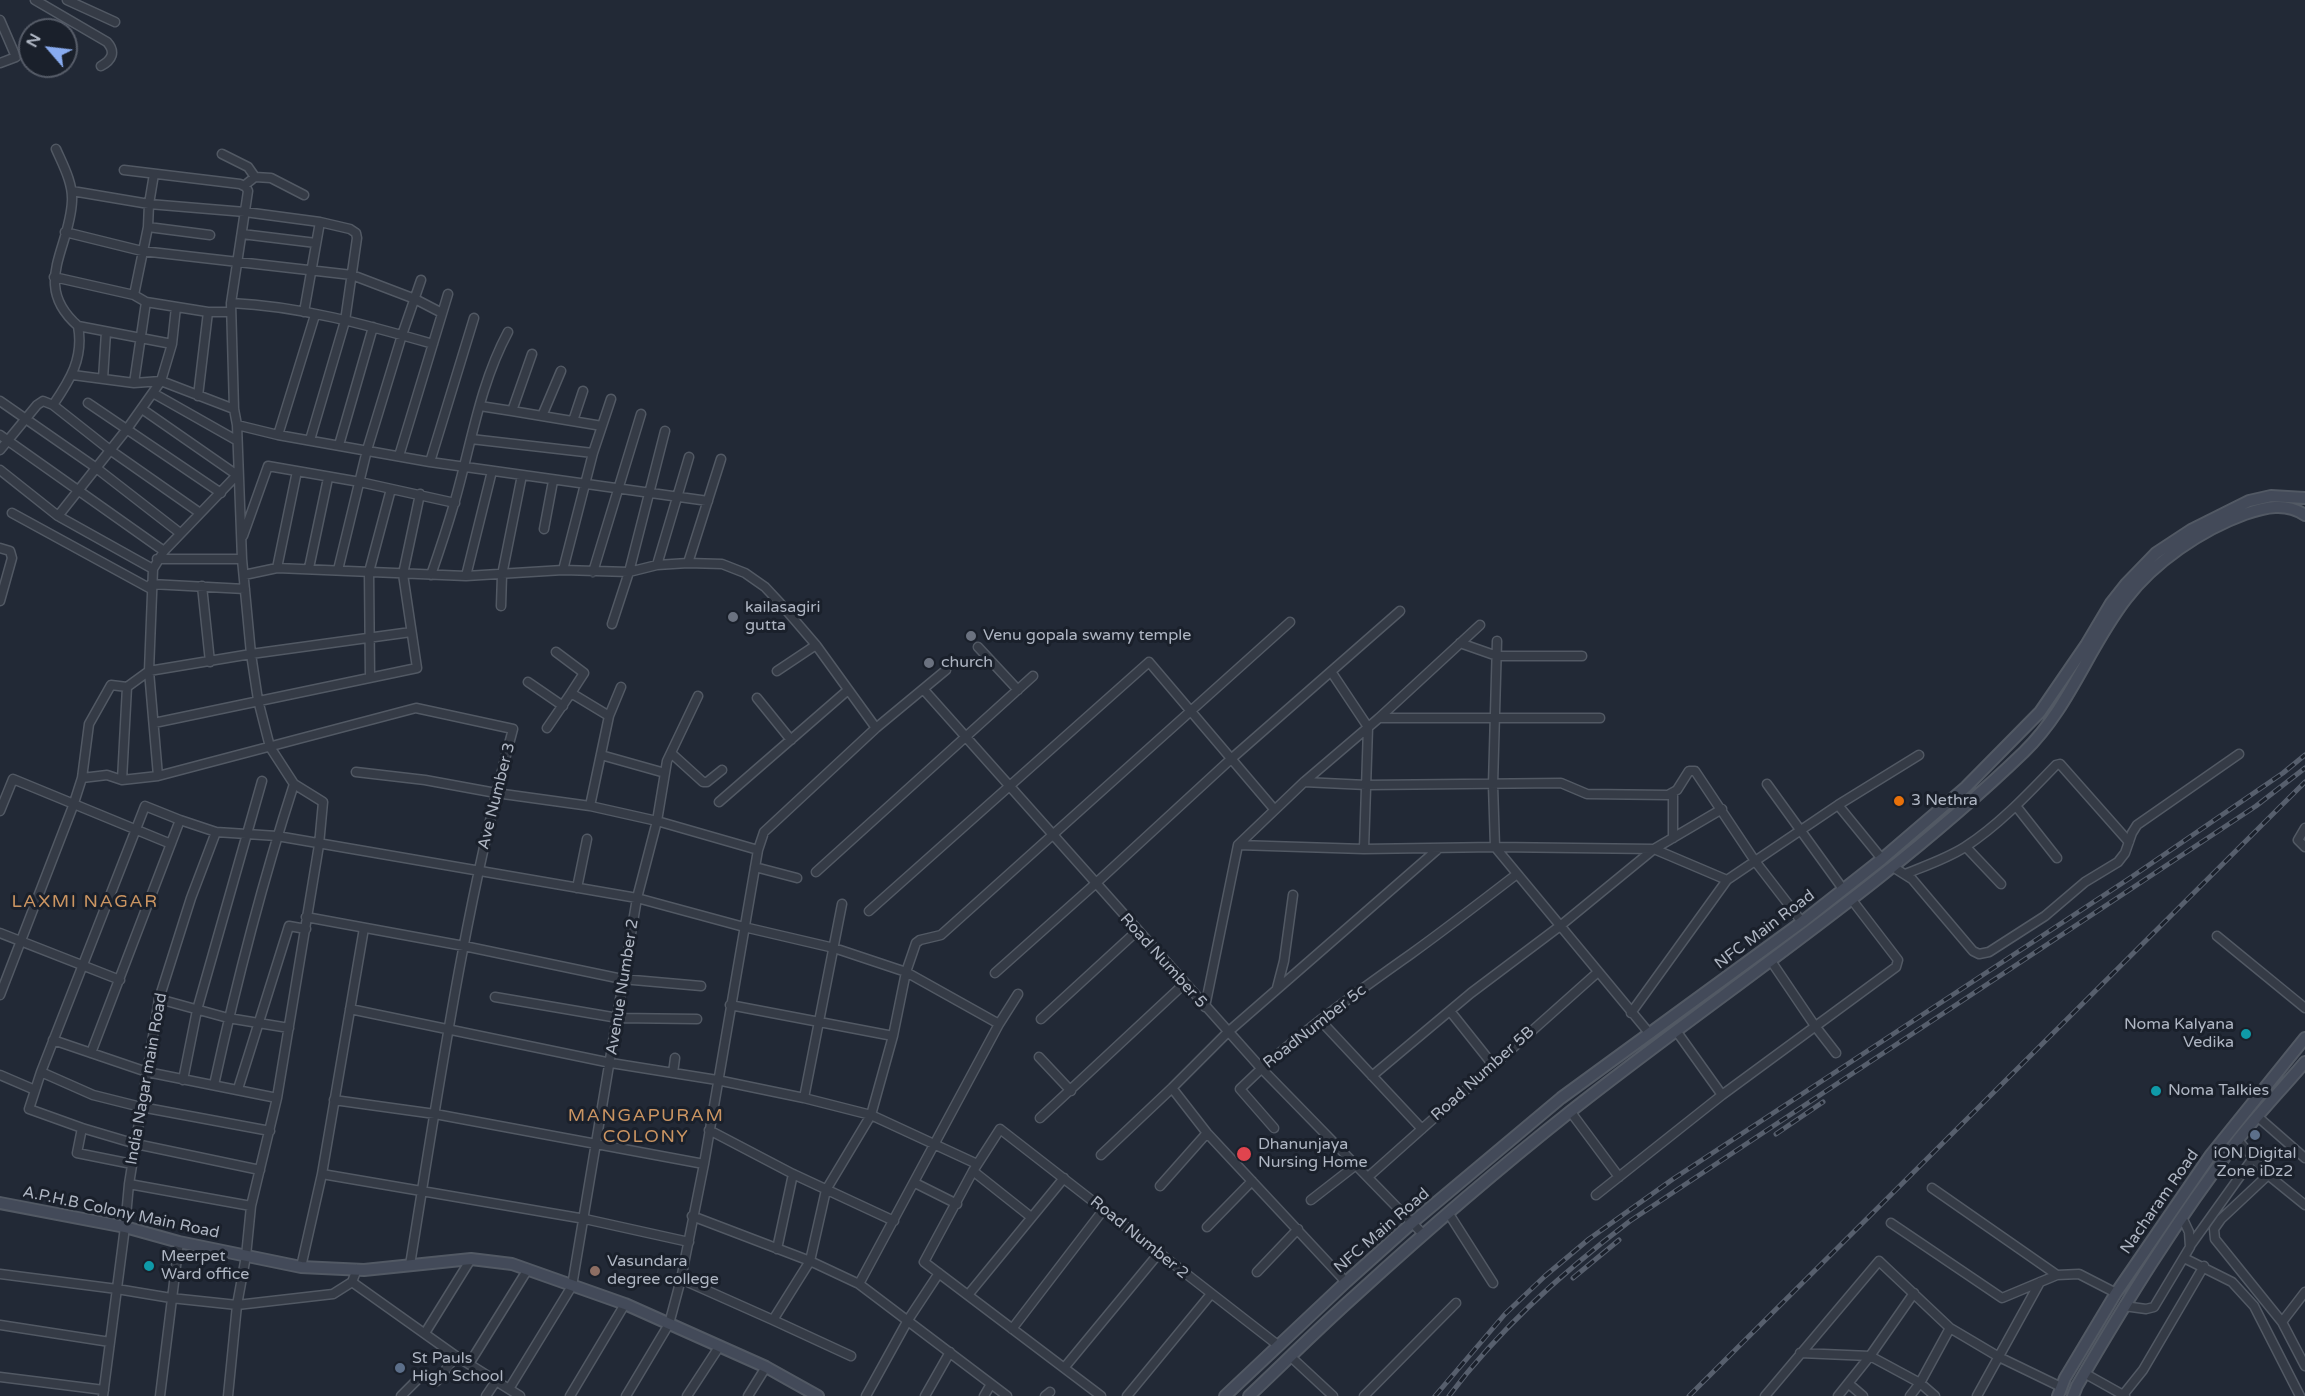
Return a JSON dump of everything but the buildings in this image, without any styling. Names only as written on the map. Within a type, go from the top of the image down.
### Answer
[{"type":"main road","name":"NFC Main Road","points":[[1225,1396],[1413,1222],[1561,1098],[1802,922],[1882,859],[1966,787],[2040,712],[2116,597],[2156,554],[2191,530],[2249,501],[2271,496],[2305,497]]},
{"type":"main road","points":[[2305,497],[2295,508],[2305,515]]},
{"type":"main road","name":"NFC Main Road","points":[[1249,1396],[1356,1295],[1570,1111],[1852,900],[1974,800],[2034,742],[2053,719],[2121,605],[2149,574],[2189,544],[2228,520],[2269,506],[2295,508]]},
{"type":"main road","points":[[1705,993],[1712,1005]]},
{"type":"main road","name":"Nacharam Road","points":[[2060,1392],[2065,1377],[2116,1293],[2210,1156],[2304,1041]]},
{"type":"main road","name":"Nacharam Road","points":[[2073,1396],[2124,1306],[2182,1217],[2238,1140],[2305,1062]]},
{"type":"main road","name":"A.P.H.B Colony Main Road","points":[[0,1203],[125,1227],[180,1242],[301,1267],[357,1269],[471,1259],[496,1260],[528,1269],[625,1304],[766,1367],[812,1395]]},
{"type":"street","points":[[36,0],[107,42],[113,54],[111,59],[101,66]]},
{"type":"street","points":[[67,0],[115,22]]},
{"type":"street","points":[[0,20],[16,57],[0,63]]},
{"type":"street","points":[[56,149],[72,191],[72,203],[55,265],[54,277],[54,285],[63,310],[78,326],[172,344]]},
{"type":"street","points":[[222,154],[248,167],[255,177]]},
{"type":"street","points":[[124,170],[245,185],[255,177],[271,178],[304,195]]},
{"type":"street","points":[[134,296],[148,227],[154,174]]},
{"type":"street","points":[[228,1396],[237,1305],[246,1256],[251,1206],[277,1098],[306,929],[323,802],[294,784],[270,747],[258,700],[251,654],[237,475],[231,308],[248,191],[245,185]]},
{"type":"street","points":[[72,191],[149,204],[245,212],[320,222],[350,229],[356,233],[345,321],[310,440]]},
{"type":"street","points":[[304,312],[320,222]]},
{"type":"street","points":[[148,227],[210,235]]},
{"type":"street","points":[[65,232],[142,251],[352,275],[415,299],[442,313]]},
{"type":"street","points":[[242,234],[316,243]]},
{"type":"street","points":[[54,277],[134,296],[146,302],[208,312],[260,304],[374,327],[433,344]]},
{"type":"street","points":[[338,570],[367,450],[421,280]]},
{"type":"street","points":[[399,456],[448,294]]},
{"type":"street","points":[[134,383],[146,302]]},
{"type":"street","points":[[58,516],[127,429],[161,381],[172,344],[176,307]]},
{"type":"street","points":[[198,396],[208,312]]},
{"type":"street","points":[[278,435],[315,315]]},
{"type":"street","points":[[430,462],[474,318]]},
{"type":"street","points":[[53,405],[73,375],[78,326]]},
{"type":"street","points":[[339,445],[374,327]]},
{"type":"street","points":[[103,379],[106,332]]},
{"type":"street","points":[[431,575],[454,503],[493,363],[508,332]]},
{"type":"street","points":[[512,411],[532,354]]},
{"type":"street","points":[[542,416],[561,371]]},
{"type":"street","points":[[73,375],[134,383],[161,381],[234,409]]},
{"type":"street","points":[[573,421],[583,391]]},
{"type":"street","points":[[153,393],[236,440]]},
{"type":"street","points":[[563,570],[593,453],[611,399]]},
{"type":"street","points":[[0,401],[95,467],[180,533]]},
{"type":"street","points":[[0,450],[40,402],[53,405],[110,450],[200,513]]},
{"type":"street","points":[[88,403],[220,493]]},
{"type":"street","points":[[480,406],[602,426]]},
{"type":"street","points":[[142,409],[237,475]]},
{"type":"street","points":[[593,572],[641,414]]},
{"type":"street","points":[[237,425],[278,435],[462,468],[649,491],[708,501]]},
{"type":"street","points":[[612,624],[665,431]]},
{"type":"street","points":[[0,435],[164,551]]},
{"type":"street","points":[[471,439],[593,453]]},
{"type":"street","points":[[657,566],[689,457]]},
{"type":"street","points":[[688,563],[721,459]]},
{"type":"street","points":[[241,543],[268,466],[360,482],[454,503]]},
{"type":"street","points":[[0,470],[58,516],[153,569]]},
{"type":"street","points":[[277,568],[297,471]]},
{"type":"street","points":[[466,576],[492,471]]},
{"type":"street","points":[[158,776],[149,671],[153,569],[157,559],[180,533],[237,475]]},
{"type":"street","points":[[501,606],[502,575],[522,475]]},
{"type":"street","points":[[309,568],[328,478]]},
{"type":"street","points":[[544,529],[553,481]]},
{"type":"street","points":[[370,677],[369,572],[391,489]]},
{"type":"street","points":[[154,723],[417,668],[403,574],[420,494]]},
{"type":"street","points":[[12,513],[151,586],[245,589]]},
{"type":"street","points":[[0,548],[10,551],[12,558],[0,601]]},
{"type":"street","points":[[157,559],[242,559]]},
{"type":"street","points":[[244,575],[277,568],[466,576],[563,570],[628,572],[688,563],[722,564],[745,573],[765,587],[816,645],[876,728]]},
{"type":"street","points":[[202,586],[210,662]]},
{"type":"street","points":[[995,973],[1095,885],[1231,759],[1332,673],[1400,611]]},
{"type":"street","points":[[773,1320],[810,1261],[826,1190],[871,1115],[893,1036],[906,972],[918,940],[941,935],[1290,622]]},
{"type":"street","points":[[1205,1007],[1238,845],[1274,809],[1379,718],[1480,625]]},
{"type":"street","points":[[0,994],[73,806],[82,778],[89,724],[111,685],[127,687],[149,671],[411,632]]},
{"type":"street","points":[[1497,641],[1493,785],[1495,847],[1630,1013],[1650,1034]]},
{"type":"street","points":[[1460,643],[1497,656],[1582,656]]},
{"type":"street","points":[[777,670],[816,645]]},
{"type":"street","points":[[978,647],[1018,690]]},
{"type":"street","points":[[547,728],[584,674],[556,652]]},
{"type":"street","points":[[869,911],[1149,662],[1189,712],[1274,809]]},
{"type":"street","points":[[626,1396],[669,1324],[681,1279],[704,1164],[754,867],[764,832],[876,728],[946,670]]},
{"type":"street","points":[[1332,673],[1368,727],[1364,849]]},
{"type":"street","points":[[816,872],[1033,676]]},
{"type":"street","points":[[528,682],[563,706]]},
{"type":"street","points":[[122,780],[127,687]]},
{"type":"street","points":[[590,806],[609,716],[621,687]]},
{"type":"street","points":[[719,802],[848,690]]},
{"type":"street","name":"Road Number 5","points":[[924,690],[965,739],[1205,1007],[1261,1068],[1424,1235]]},
{"type":"street","points":[[571,693],[609,716]]},
{"type":"street","name":"Avenue Number 2","points":[[572,1286],[637,898],[657,821],[670,753],[698,696]]},
{"type":"street","points":[[757,698],[791,740]]},
{"type":"street","name":"Ave Number 3","points":[[82,778],[107,775],[122,780],[158,776],[416,708],[513,729],[496,793],[464,946],[410,1265]]},
{"type":"street","points":[[1379,718],[1600,718]]},
{"type":"street","points":[[670,753],[703,782],[707,782],[722,770]]},
{"type":"street","points":[[1630,1013],[1727,880],[1838,805],[1919,754]]},
{"type":"street","points":[[1893,867],[1912,879],[1973,951],[1979,954],[1989,952],[2045,916],[2085,882],[2118,862],[2125,854],[2137,825],[2239,754]]},
{"type":"street","points":[[601,755],[665,773]]},
{"type":"street","points":[[1905,874],[1946,858],[1966,847],[2016,806],[2056,765],[2060,764],[2129,843]]},
{"type":"street","points":[[1673,838],[1673,794],[1689,771],[1695,771],[1755,861],[1802,922]]},
{"type":"street","points":[[356,772],[425,780],[590,806],[657,821],[758,850]]},
{"type":"street","points":[[0,811],[13,779],[73,806],[171,844]]},
{"type":"street","points":[[183,1080],[197,1010],[262,781]]},
{"type":"street","points":[[1304,782],[1366,785],[1561,783],[1587,794],[1673,794]]},
{"type":"street","points":[[214,1085],[228,1018],[277,836],[294,784]]},
{"type":"street","points":[[1767,784],[1843,890]]},
{"type":"street","points":[[1838,805],[1882,859]]},
{"type":"street","points":[[260,1170],[136,1144],[29,1109],[41,1072],[145,806],[216,832],[277,836],[637,898],[834,948],[906,972],[999,1024]]},
{"type":"street","points":[[2016,806],[2057,858]]},
{"type":"street","points":[[1372,1076],[1654,849],[1722,809]]},
{"type":"street","points":[[91,1053],[180,820]]},
{"type":"street","points":[[2305,828],[2298,840],[2305,847]]},
{"type":"street","name":"India Nagar main Road","points":[[104,1393],[129,1184],[159,999],[191,898],[216,832]]},
{"type":"street","points":[[577,888],[587,839]]},
{"type":"street","points":[[1238,845],[1364,849],[1495,847],[1654,849],[1727,880]]},
{"type":"street","points":[[1966,847],[2001,884]]},
{"type":"street","points":[[1101,1155],[1228,1032],[1438,848]]},
{"type":"street","points":[[754,867],[797,878]]},
{"type":"street","name":"RoadNumber 5c","points":[[1274,1128],[1240,1089],[1261,1068],[1320,1020],[1434,938],[1517,874]]},
{"type":"street","points":[[1277,989],[1284,961],[1293,895]]},
{"type":"street","points":[[1596,1195],[1722,1095],[1898,964],[1898,960],[1852,900]]},
{"type":"street","points":[[804,1098],[842,904]]},
{"type":"street","points":[[306,917],[464,946],[622,980],[701,986]]},
{"type":"street","points":[[238,1089],[289,926],[306,929]]},
{"type":"street","points":[[301,1267],[322,1174],[364,928]]},
{"type":"street","points":[[1041,1019],[1137,931]]},
{"type":"street","points":[[0,933],[120,980]]},
{"type":"street","points":[[2217,936],[2305,1008]]},
{"type":"street","points":[[1771,961],[1836,1053]]},
{"type":"street","name":"Road Number 5B","points":[[1368,1177],[1598,972]]},
{"type":"street","points":[[1040,1118],[1184,984]]},
{"type":"street","points":[[859,1284],[999,1024],[1018,994]]},
{"type":"street","points":[[495,997],[618,1018],[697,1019]]},
{"type":"street","points":[[159,999],[228,1018],[289,1028]]},
{"type":"street","points":[[730,1005],[893,1036]]},
{"type":"street","points":[[350,1010],[610,1063],[717,1080],[871,1115],[936,1144],[975,1167],[1032,1217]]},
{"type":"street","points":[[1450,1011],[1493,1065]]},
{"type":"street","points":[[1320,1020],[1422,1129]]},
{"type":"street","points":[[1677,1032],[1722,1095]]},
{"type":"street","points":[[54,1040],[147,1072],[277,1098]]},
{"type":"street","points":[[1039,1057],[1071,1090]]},
{"type":"street","points":[[673,1073],[675,1059]]},
{"type":"street","points":[[41,1072],[93,1095],[141,1107],[270,1131]]},
{"type":"street","points":[[0,1075],[35,1090]]},
{"type":"street","points":[[1172,1088],[1207,1133],[1346,1282]]},
{"type":"street","points":[[334,1100],[435,1114],[704,1164]]},
{"type":"street","points":[[1570,1111],[1619,1177]]},
{"type":"street","points":[[2258,1117],[2305,1158]]},
{"type":"street","points":[[82,1128],[77,1153],[132,1164]]},
{"type":"street","name":"Road Number 2","points":[[975,1167],[1000,1129],[1279,1346]]},
{"type":"street","points":[[709,1130],[793,1174],[894,1221]]},
{"type":"street","points":[[1160,1186],[1207,1133]]},
{"type":"street","points":[[2238,1140],[2268,1175],[2305,1205]]},
{"type":"street","points":[[2124,1306],[2146,1309],[2154,1307],[2190,1247],[2253,1158]]},
{"type":"street","points":[[1311,1200],[1356,1165]]},
{"type":"street","points":[[975,1167],[924,1262],[1101,1396]]},
{"type":"street","points":[[322,1174],[585,1219],[689,1242]]},
{"type":"street","points":[[777,1249],[793,1174]]},
{"type":"street","points":[[2268,1175],[2221,1219],[2214,1229],[2215,1239],[2282,1322],[2305,1366]]},
{"type":"street","points":[[968,1295],[1064,1178]]},
{"type":"street","points":[[1207,1227],[1252,1181]]},
{"type":"street","points":[[915,1183],[957,1204]]},
{"type":"street","points":[[129,1184],[251,1206]]},
{"type":"street","points":[[1932,1188],[2056,1275]]},
{"type":"street","points":[[1012,1329],[1104,1209]]},
{"type":"street","points":[[1449,1214],[1493,1283]]},
{"type":"street","points":[[692,1216],[810,1261],[859,1284],[1007,1396]]},
{"type":"street","points":[[2182,1217],[2189,1232],[2190,1247]]},
{"type":"street","points":[[1891,1223],[2002,1298],[2056,1275],[2079,1274],[2116,1293]]},
{"type":"street","points":[[1257,1272],[1298,1229]]},
{"type":"street","points":[[160,1396],[180,1242]]},
{"type":"street","points":[[1064,1368],[1159,1253]]},
{"type":"street","points":[[2184,1258],[2232,1282],[2254,1306],[2300,1396]]},
{"type":"street","points":[[425,1333],[471,1259]]},
{"type":"street","points":[[1765,1396],[1879,1261],[1950,1328],[2060,1392]]},
{"type":"street","points":[[2084,1373],[2124,1396],[2143,1370],[2204,1266]]},
{"type":"street","points":[[0,1274],[237,1305],[333,1294],[352,1282],[357,1269]]},
{"type":"street","points":[[469,1364],[528,1269]]},
{"type":"street","points":[[866,1396],[908,1320],[939,1273]]},
{"type":"street","points":[[681,1279],[851,1356]]},
{"type":"street","points":[[1977,1396],[2040,1281]]},
{"type":"street","points":[[352,1282],[456,1356],[520,1396]]},
{"type":"street","points":[[509,1389],[572,1286]]},
{"type":"street","points":[[2282,1322],[2305,1292]]},
{"type":"street","points":[[1839,1396],[1914,1293]]},
{"type":"street","points":[[1127,1396],[1210,1294]]},
{"type":"street","points":[[1364,1396],[1456,1303]]},
{"type":"street","points":[[570,1396],[625,1304]]},
{"type":"street","points":[[0,1325],[110,1342]]},
{"type":"street","points":[[1910,1396],[1920,1383],[1950,1328]]},
{"type":"street","points":[[687,1396],[719,1347]]},
{"type":"street","points":[[925,1396],[950,1352]]},
{"type":"street","points":[[1800,1353],[1870,1356],[1920,1383],[1935,1396]]},
{"type":"street","points":[[401,1396],[423,1374],[437,1381],[456,1356]]},
{"type":"street","points":[[1291,1357],[1333,1396]]},
{"type":"street","points":[[748,1396],[766,1367]]},
{"type":"street","points":[[0,1377],[104,1393]]},
{"type":"street","points":[[486,1396],[496,1381]]},
{"type":"street","points":[[984,1396],[991,1384]]},
{"type":"street","points":[[1848,1384],[1863,1396]]},
{"type":"railway","points":[[1435,1396],[1505,1314],[1589,1239],[1673,1179],[2130,878],[2283,773],[2305,755]]},
{"type":"railway","points":[[1449,1396],[1511,1324],[1581,1260],[1630,1221],[2256,806],[2305,768]]},
{"type":"railway","points":[[1689,1396],[2305,782]]},
{"type":"railway","points":[[1776,1134],[1823,1102]]},
{"type":"railway","points":[[1573,1278],[1619,1240]]},
{"type":"place","name":"kailasagiri gutta","points":[[733,617]]},
{"type":"place","name":"Venu gopala swamy temple","points":[[971,636]]},
{"type":"place","name":"church","points":[[929,663]]},
{"type":"place","name":"3 Nethra","points":[[1899,801]]},
{"type":"place","name":"Noma Kalyana Vedika","points":[[2246,1034]]},
{"type":"place","name":"Noma Talkies","points":[[2156,1091]]},
{"type":"place","name":"iON Digital Zone iDz2","points":[[2255,1135]]},
{"type":"place","name":"Dhanunjaya Nursing Home","points":[[1244,1154]]},
{"type":"place","name":"Meerpet Ward office","points":[[149,1266]]},
{"type":"place","name":"Vasundara degree college","points":[[595,1271]]},
{"type":"place","name":"St Pauls High School","points":[[400,1368]]},
{"type":"district","name":"LAXMI NAGAR","points":[[85,902]]},
{"type":"district","name":"MANGAPURAM COLONY","points":[[646,1126]]}]
